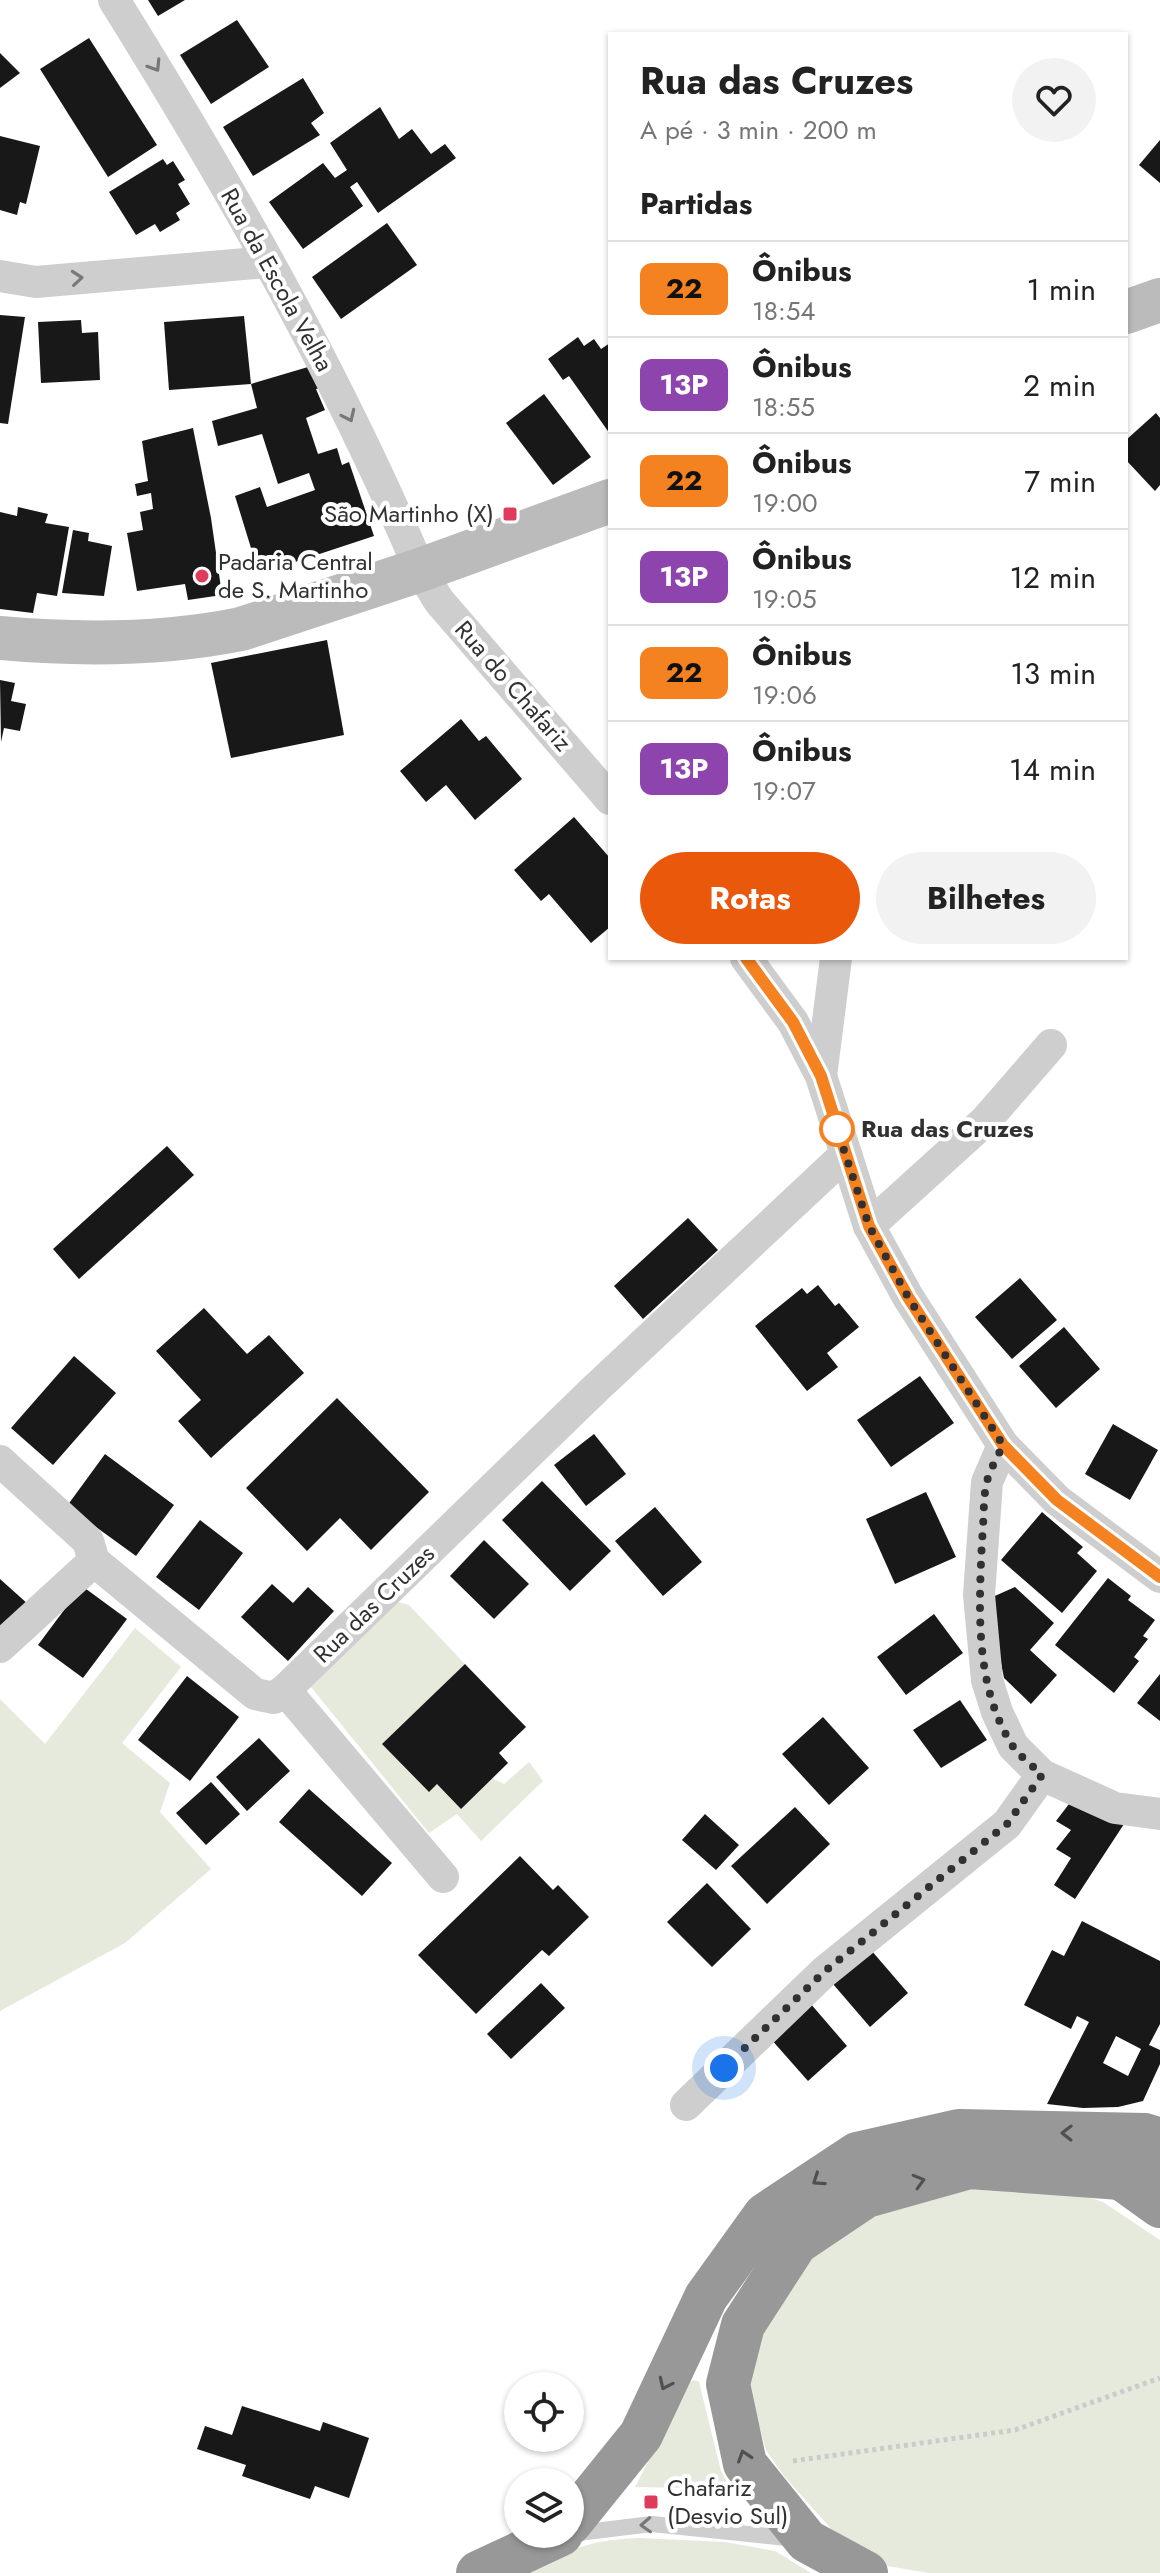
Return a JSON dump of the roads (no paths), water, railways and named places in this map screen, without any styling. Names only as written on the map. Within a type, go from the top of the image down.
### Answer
[{"type":"highway","points":[[584,2506],[641,2435],[706,2297],[765,2215],[857,2154],[959,2131],[1149,2150]]},
{"type":"highway","points":[[1149,2150],[1160,2206]]},
{"type":"highway","points":[[866,2573],[807,2541],[745,2464],[728,2384],[743,2325],[796,2243],[866,2196],[969,2167],[1149,2150]]},
{"type":"highway","points":[[478,2573],[534,2548]]},
{"type":"street","name":"Rua da Escola Velha","points":[[114,0],[160,74],[323,360],[420,570]]},
{"type":"street","points":[[0,276],[36,282],[268,262]]},
{"type":"street","points":[[1128,311],[1160,300]]},
{"type":"street","points":[[0,638],[118,642],[241,629],[420,570],[608,502]]},
{"type":"street","name":"Rua do Chafariz","points":[[420,570],[439,601],[608,797]]},
{"type":"street","points":[[747,960],[793,1022],[821,1076],[869,1226],[908,1297],[1003,1445],[1057,1500],[1160,1577]]},
{"type":"street","points":[[821,1076],[836,960]]},
{"type":"street","points":[[869,1226],[986,1120],[1051,1045]]},
{"type":"street","name":"Rua das Cruzes","points":[[285,1690],[593,1391],[846,1154]]},
{"type":"street","points":[[1003,1445],[987,1482],[979,1595],[987,1680],[997,1712],[1013,1746],[1042,1775],[1115,1808],[1160,1814]]},
{"type":"street","points":[[0,1461],[88,1541],[94,1561],[255,1694],[274,1698],[285,1690],[443,1877]]},
{"type":"street","points":[[0,1647],[94,1561]]},
{"type":"street","points":[[686,2105],[824,1972],[1007,1824],[1042,1775]]},
{"type":"lane","points":[[584,2532],[652,2524],[807,2541]]},
{"type":"place","name":"São Martinho (X)","points":[[510,514]]},
{"type":"place","name":"Padaria Central de S. Martinho","points":[[202,576]]},
{"type":"place","name":"Rua das Cruzes","points":[[837,1129]]},
{"type":"place","name":"Chafariz (Desvio Sul)","points":[[651,2502]]}]
